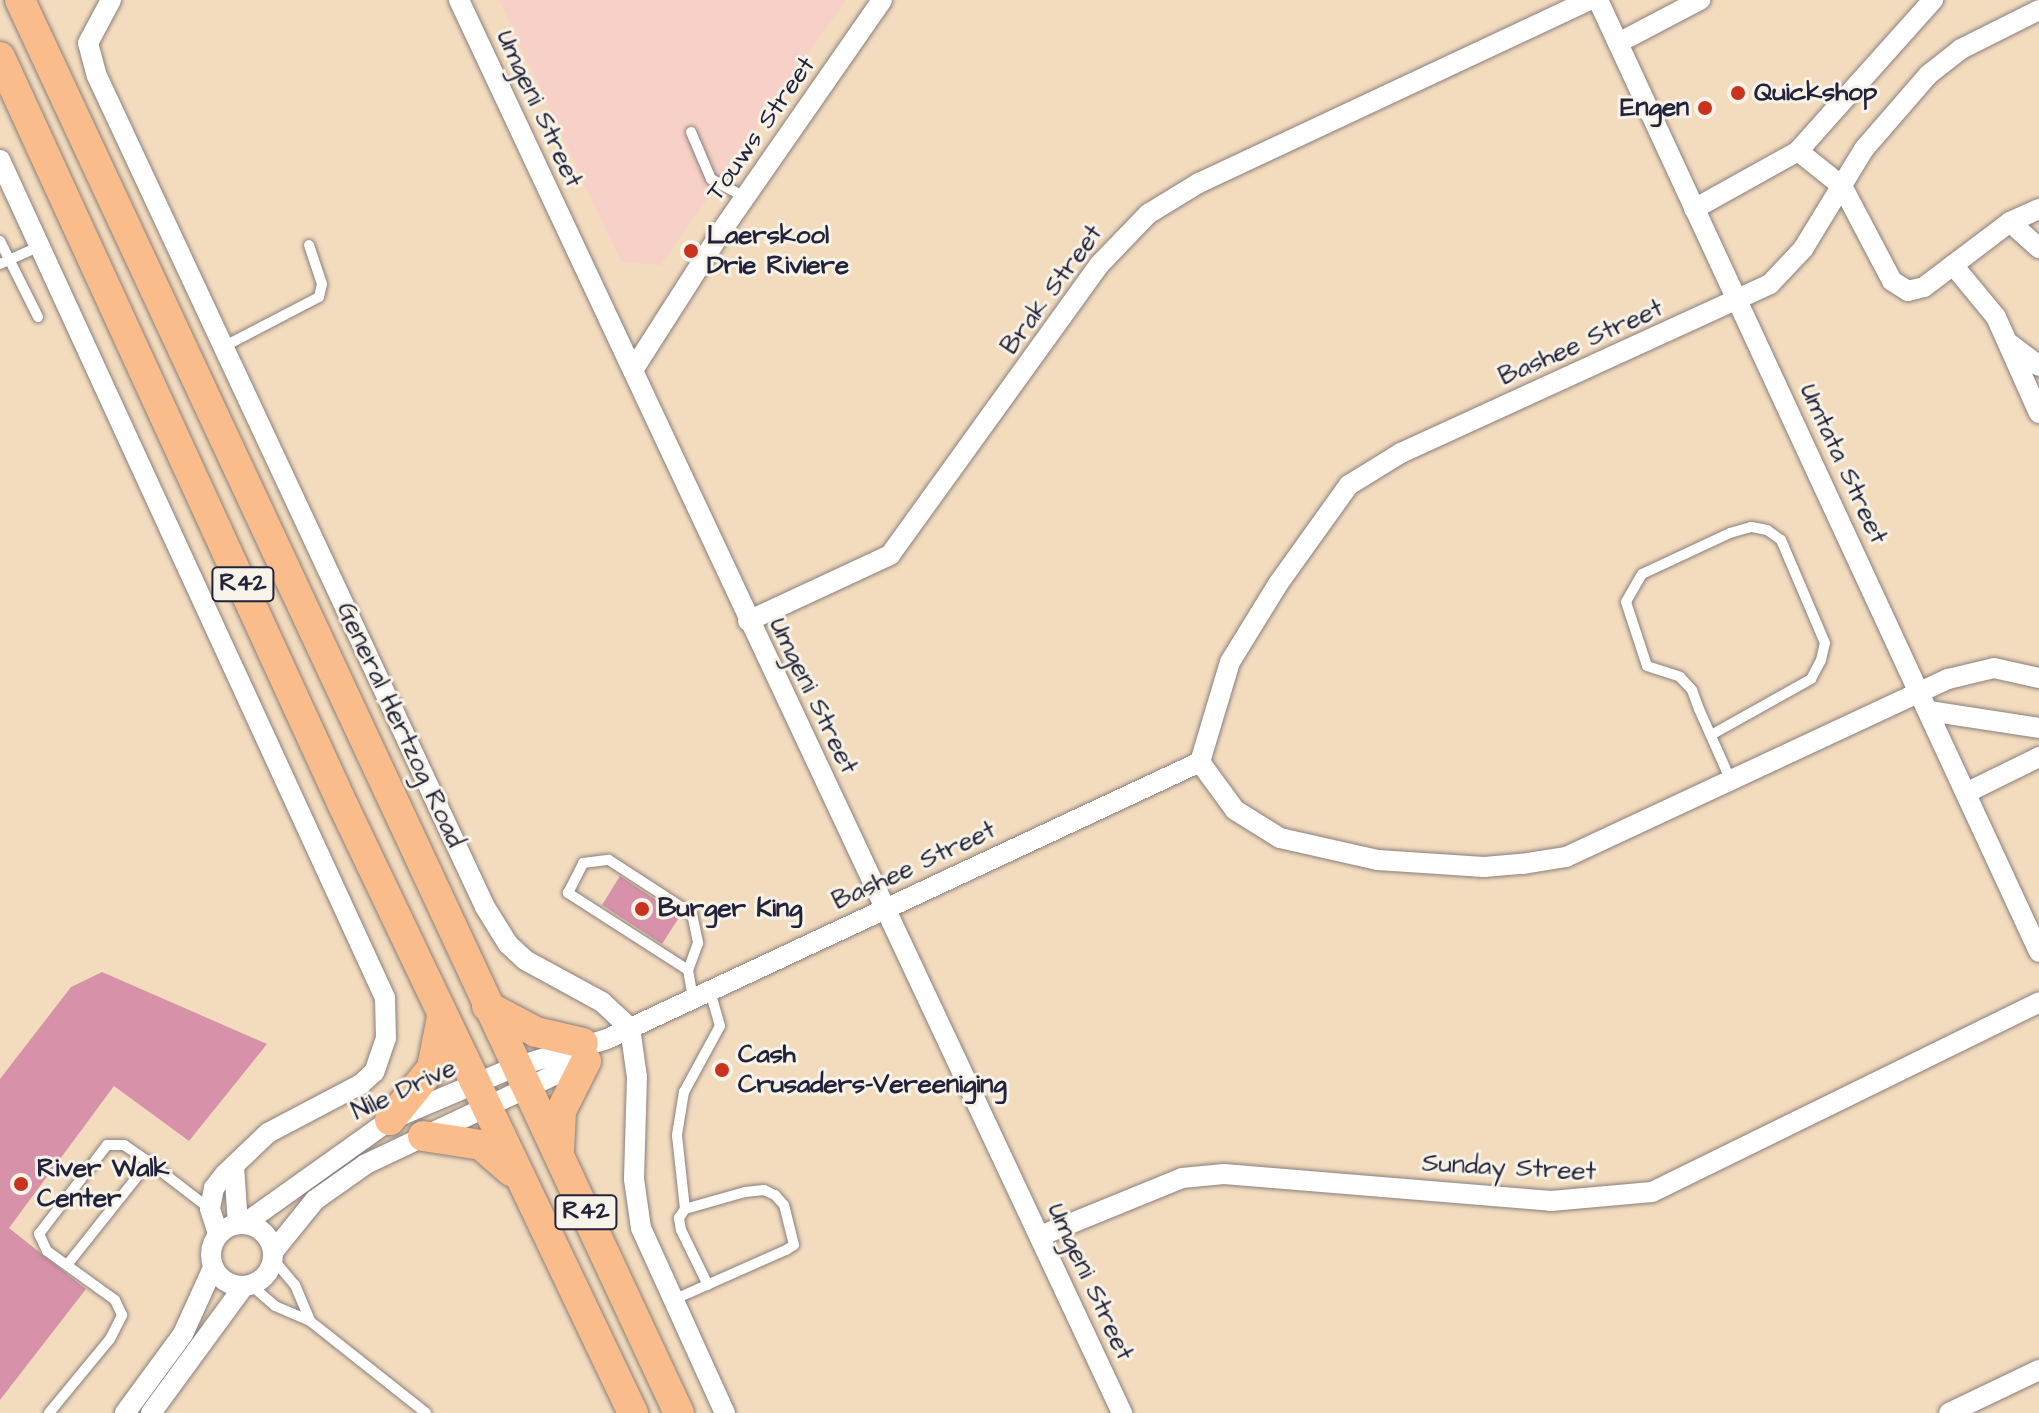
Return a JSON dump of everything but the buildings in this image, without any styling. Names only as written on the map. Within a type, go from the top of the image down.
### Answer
[{"type":"main road","name":"General Hertzog Road","points":[[20,0],[470,958],[487,1006],[679,1413]]},
{"type":"main road","name":"R42","points":[[0,57],[442,1017],[633,1413]]},
{"type":"main road","points":[[487,1006],[536,1032],[592,1048],[561,1111],[559,1155]]},
{"type":"main road","points":[[390,1120],[432,1068],[442,1017]]},
{"type":"main road","points":[[423,1136],[481,1145],[523,1183]]},
{"type":"street","name":"General Hertzog Road","points":[[111,0],[87,50],[485,907],[508,944],[525,960],[602,1002],[630,1028]]},
{"type":"street","name":"Umgeni Street","points":[[459,0],[1122,1413]]},
{"type":"street","name":"Touws Street","points":[[633,370],[745,197],[882,0]]},
{"type":"street","name":"Brak Street","points":[[748,621],[890,555],[1099,265],[1148,214],[1199,183],[1590,0]]},
{"type":"street","name":"Umtata Street","points":[[1598,0],[2038,948]]},
{"type":"street","points":[[1618,43],[1700,0]]},
{"type":"street","points":[[1694,209],[1798,151],[1933,0]]},
{"type":"street","name":"Bashee Street","points":[[521,1078],[592,1048],[1200,762],[1230,662],[1278,584],[1349,485],[1401,453],[1770,284],[1788,266],[1896,108],[1928,75],[1961,49],[2039,10]]},
{"type":"street","points":[[1798,151],[1842,186],[1900,289],[1924,287],[2010,222],[2039,209]]},
{"type":"street","points":[[0,161],[385,998],[384,1049],[368,1079],[268,1133],[214,1188],[210,1209],[218,1234],[210,1253],[213,1268],[224,1281],[247,1286]]},
{"type":"street","points":[[2010,222],[2039,248]]},
{"type":"street","points":[[1953,265],[1996,317],[2039,413]]},
{"type":"street","points":[[2007,342],[2039,366]]},
{"type":"street","points":[[1200,762],[1235,810],[1280,838],[1378,860],[1484,867],[1566,857],[1732,782],[1925,702],[1977,670],[2006,668],[2039,678]]},
{"type":"street","points":[[1925,702],[2039,728]]},
{"type":"street","points":[[1968,792],[2039,757]]},
{"type":"street","name":"Sunday Street","points":[[1040,1236],[1182,1178],[1224,1174],[1551,1201],[1652,1192],[2039,1002]]},
{"type":"street","points":[[630,1028],[637,1077],[637,1211],[672,1301],[725,1413]]},
{"type":"street","name":"Nile Drive","points":[[218,1234],[241,1224],[390,1120],[481,1096],[521,1078]]},
{"type":"street","name":"Nile Drive","points":[[151,1413],[247,1286],[266,1275],[273,1255],[328,1190],[379,1156],[423,1136],[481,1096]]},
{"type":"street","points":[[234,1166],[241,1224],[262,1232],[273,1255]]},
{"type":"street","points":[[125,1413],[183,1334],[213,1268]]},
{"type":"street","points":[[1949,1413],[2039,1370]]},
{"type":"lane","points":[[691,132],[711,179],[745,197]]},
{"type":"lane","points":[[0,241],[5,262],[38,317]]},
{"type":"lane","points":[[223,347],[319,297],[322,284],[309,245]]},
{"type":"lane","points":[[5,262],[40,246]]},
{"type":"lane","points":[[1711,735],[1811,679],[1821,660],[1825,643],[1781,540],[1767,530],[1751,527],[1730,533],[1642,574],[1629,591],[1628,613],[1647,666],[1680,677],[1692,690],[1711,735],[1732,782]]},
{"type":"lane","points":[[688,970],[698,943],[697,924],[685,906],[609,860],[583,863],[568,893],[688,970],[720,1026],[684,1092],[677,1135],[685,1209],[679,1218],[681,1230],[708,1285]]},
{"type":"lane","points":[[49,1413],[110,1339],[122,1315],[115,1300],[47,1251],[39,1234],[101,1150],[115,1143],[124,1145],[210,1209]]},
{"type":"lane","points":[[67,1265],[149,1162]]},
{"type":"lane","points":[[672,1301],[786,1250],[795,1238],[784,1205],[764,1190],[685,1209]]},
{"type":"lane","points":[[273,1255],[295,1285],[310,1321]]},
{"type":"lane","points":[[247,1286],[285,1312],[310,1321],[426,1413]]},
{"type":"shaded area","points":[[499,0],[846,0],[661,265],[621,262]]},
{"type":"place","name":"Quickshop","points":[[1738,93]]},
{"type":"place","name":"Engen","points":[[1705,108]]},
{"type":"place","name":"Laerskool Drie Riviere","points":[[691,251]]},
{"type":"place","name":"Burger King","points":[[642,909]]},
{"type":"place","name":"Cash Crusaders-Vereeniging","points":[[722,1070]]},
{"type":"place","name":"River Walk Center","points":[[21,1184]]}]
